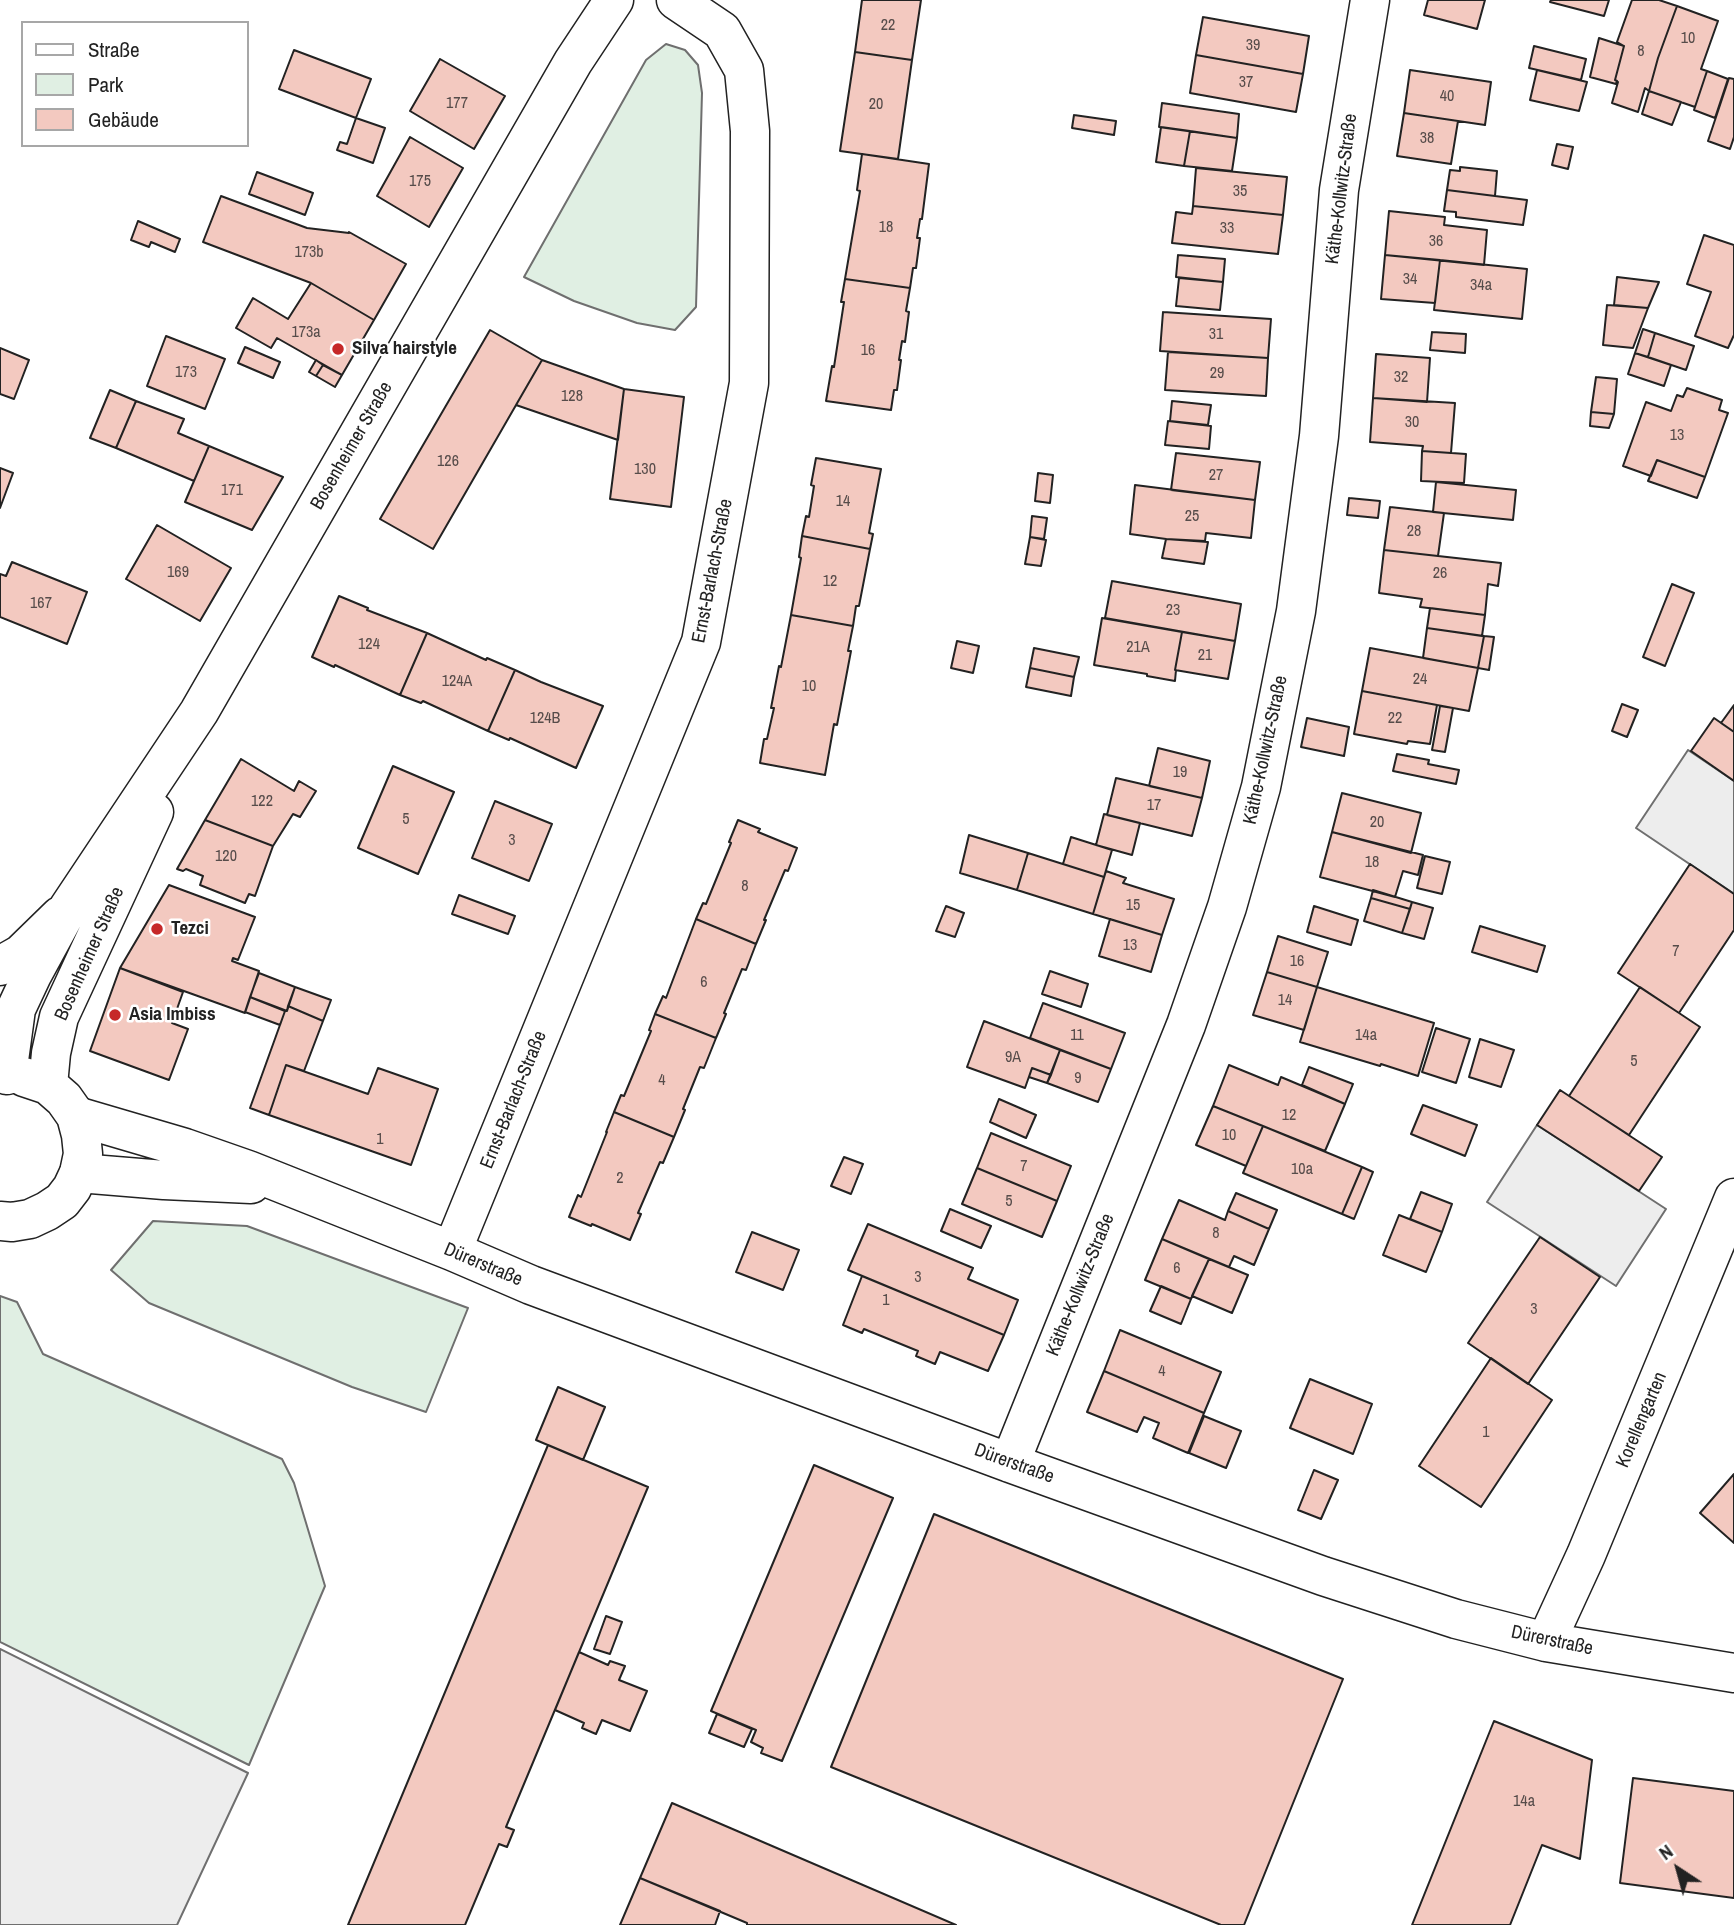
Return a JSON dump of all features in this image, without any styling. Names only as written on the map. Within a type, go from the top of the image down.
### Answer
[{"type":"street","name":"Bosenheimer Straße","points":[[3,1076],[16,1009],[69,907],[199,712],[573,62],[614,0]]},
{"type":"street","name":"Ernst-Barlach-Straße","points":[[452,1251],[701,642],[748,383],[750,131],[744,70],[722,31],[676,0]]},
{"type":"street","name":"Käthe-Kollwitz-Straße","points":[[1010,1462],[1186,1025],[1227,907],[1261,787],[1296,611],[1319,436],[1339,190],[1370,0]]},
{"type":"street","name":"Bosenheimer Straße","points":[[48,1086],[51,1053],[59,1017],[199,712]]},
{"type":"street","points":[[0,966],[21,954],[69,907]]},
{"type":"street","points":[[0,1221],[30,1219],[47,1212],[61,1201],[72,1188],[83,1154],[76,1116],[64,1099],[48,1086],[28,1077],[3,1076]]},
{"type":"street","name":"Dürerstraße","points":[[76,1116],[185,1148],[248,1170],[531,1285],[1323,1576],[1456,1619],[1546,1642],[1734,1674]]},
{"type":"street","name":"Dürerstraße","points":[[79,1173],[164,1180],[243,1182],[311,1195]]},
{"type":"street","name":"Korellengarten","points":[[1546,1642],[1586,1555],[1734,1198]]},
{"type":"green space","points":[[666,44],[685,50],[698,65],[702,93],[696,307],[675,330],[637,323],[574,301],[524,277],[646,60]]},
{"type":"green space","points":[[153,1221],[247,1226],[468,1308],[426,1412],[352,1387],[149,1303],[111,1270]]},
{"type":"green space","points":[[0,1296],[17,1302],[43,1354],[282,1459],[294,1483],[325,1586],[249,1765],[0,1642]]},
{"type":"shaded area","points":[[1688,750],[1734,781],[1734,894],[1636,828]]},
{"type":"shaded area","points":[[1537,1125],[1666,1209],[1616,1286],[1487,1202]]},
{"type":"shaded area","points":[[0,1649],[248,1773],[177,1925],[0,1925]]},
{"type":"building","points":[[862,0],[921,0],[912,60],[855,52]]},
{"type":"building","points":[[1428,0],[1485,0],[1477,29],[1424,15]]},
{"type":"building","points":[[1609,0],[1604,16],[1550,2]]},
{"type":"building","points":[[1632,0],[1659,0],[1677,6],[1649,91],[1645,88],[1638,112],[1612,103],[1624,46],[1617,42]]},
{"type":"building","points":[[1677,6],[1718,21],[1701,69],[1707,71],[1695,107],[1649,91]]},
{"type":"building","points":[[1203,17],[1309,36],[1303,74],[1196,55]]},
{"type":"building","points":[[1599,38],[1624,46],[1616,84],[1590,77]]},
{"type":"building","points":[[1534,46],[1586,59],[1581,80],[1529,68]]},
{"type":"building","points":[[294,50],[371,79],[356,118],[279,89]]},
{"type":"building","points":[[855,52],[912,60],[898,159],[840,151]]},
{"type":"building","points":[[1196,55],[1303,74],[1296,112],[1190,93]]},
{"type":"building","points":[[440,59],[505,96],[474,149],[410,111]]},
{"type":"building","points":[[1410,70],[1491,82],[1485,125],[1404,113]]},
{"type":"building","points":[[1537,70],[1587,82],[1579,111],[1530,100]]},
{"type":"building","points":[[1707,71],[1728,79],[1715,118],[1694,110]]},
{"type":"building","points":[[1729,78],[1734,79],[1734,137],[1730,149],[1708,141]]},
{"type":"building","points":[[1649,91],[1681,102],[1672,125],[1642,114]]},
{"type":"building","points":[[1162,103],[1239,114],[1237,138],[1159,127]]},
{"type":"building","points":[[1404,113],[1458,121],[1451,164],[1397,156]]},
{"type":"building","points":[[1074,115],[1116,121],[1114,135],[1072,128]]},
{"type":"building","points":[[356,118],[385,128],[373,163],[337,150],[340,142],[347,144]]},
{"type":"building","points":[[1161,127],[1190,131],[1184,166],[1156,162]]},
{"type":"building","points":[[1190,131],[1237,138],[1232,171],[1184,166]]},
{"type":"building","points":[[410,137],[463,168],[429,227],[377,196]]},
{"type":"building","points":[[1557,144],[1573,147],[1568,169],[1552,165]]},
{"type":"building","points":[[862,154],[929,164],[917,238],[920,238],[916,268],[913,268],[910,288],[845,279],[860,191],[857,190]]},
{"type":"building","points":[[1460,167],[1497,171],[1495,196],[1447,190],[1450,170],[1460,171]]},
{"type":"building","points":[[1196,168],[1287,177],[1283,215],[1193,206]]},
{"type":"building","points":[[257,172],[313,193],[305,215],[249,194]]},
{"type":"building","points":[[1447,190],[1527,200],[1523,225],[1456,217],[1456,212],[1444,211]]},
{"type":"building","points":[[221,196],[307,228],[349,232],[406,264],[374,320],[311,283],[203,242]]},
{"type":"building","points":[[1193,206],[1283,215],[1278,254],[1172,243],[1176,212],[1192,214]]},
{"type":"building","points":[[1389,211],[1445,217],[1444,225],[1487,230],[1484,265],[1385,255]]},
{"type":"building","points":[[138,221],[180,239],[175,252],[151,242],[149,247],[131,240]]},
{"type":"building","points":[[1704,235],[1734,245],[1734,335],[1728,348],[1695,336],[1711,292],[1687,284]]},
{"type":"building","points":[[1178,255],[1225,259],[1223,282],[1176,277]]},
{"type":"building","points":[[1385,255],[1440,260],[1435,303],[1381,299]]},
{"type":"building","points":[[1440,260],[1527,269],[1522,319],[1434,310]]},
{"type":"building","points":[[1617,277],[1659,282],[1648,308],[1614,305]]},
{"type":"building","points":[[1179,278],[1223,282],[1220,310],[1176,306]]},
{"type":"building","points":[[845,279],[910,288],[905,342],[902,341],[897,390],[894,390],[891,410],[826,401],[832,366],[834,367]]},
{"type":"building","points":[[311,283],[374,320],[342,375],[277,338],[271,348],[236,328],[253,298],[288,319]]},
{"type":"building","points":[[1607,305],[1648,308],[1633,348],[1603,345]]},
{"type":"building","points":[[1163,312],[1271,319],[1268,358],[1160,351]]},
{"type":"building","points":[[1643,329],[1655,333],[1648,357],[1635,353]]},
{"type":"building","points":[[490,330],[542,360],[433,549],[380,519]]},
{"type":"building","points":[[1432,332],[1466,334],[1465,353],[1430,350]]},
{"type":"building","points":[[1655,333],[1694,346],[1686,370],[1648,357]]},
{"type":"building","points":[[166,336],[225,359],[205,409],[147,386]]},
{"type":"building","points":[[245,347],[280,362],[273,378],[238,363]]},
{"type":"building","points":[[0,348],[29,360],[14,399],[0,394]]},
{"type":"building","points":[[1168,352],[1268,358],[1266,396],[1165,390]]},
{"type":"building","points":[[1635,353],[1671,365],[1664,386],[1628,374]]},
{"type":"building","points":[[1376,354],[1430,358],[1427,402],[1373,398]]},
{"type":"building","points":[[316,360],[323,365],[316,376],[309,372]]},
{"type":"building","points":[[542,360],[624,389],[618,440],[516,405]]},
{"type":"building","points":[[323,365],[342,375],[335,387],[316,376]]},
{"type":"building","points":[[1596,377],[1617,379],[1614,414],[1591,412]]},
{"type":"building","points":[[1687,388],[1722,400],[1719,410],[1728,413],[1705,477],[1657,460],[1651,476],[1623,466],[1646,402],[1671,411],[1677,395],[1683,397]]},
{"type":"building","points":[[624,389],[684,397],[671,507],[610,499]]},
{"type":"building","points":[[110,390],[136,401],[116,448],[90,438]]},
{"type":"building","points":[[1373,398],[1455,403],[1451,453],[1422,451],[1423,446],[1370,442]]},
{"type":"building","points":[[136,401],[184,419],[178,433],[209,446],[194,481],[116,448]]},
{"type":"building","points":[[1172,401],[1211,405],[1208,425],[1170,421]]},
{"type":"building","points":[[1591,412],[1614,414],[1609,428],[1590,426]]},
{"type":"building","points":[[1168,421],[1211,426],[1209,449],[1165,445]]},
{"type":"building","points":[[209,446],[283,477],[252,530],[185,502]]},
{"type":"building","points":[[1422,451],[1466,454],[1464,483],[1421,481]]},
{"type":"building","points":[[1176,453],[1260,462],[1255,500],[1171,490]]},
{"type":"building","points":[[816,458],[881,469],[869,533],[873,534],[870,549],[802,536],[806,516],[809,517]]},
{"type":"building","points":[[1657,460],[1705,477],[1697,498],[1648,481]]},
{"type":"building","points":[[0,468],[13,473],[0,508]]},
{"type":"building","points":[[1038,473],[1053,475],[1050,503],[1035,501]]},
{"type":"building","points":[[1436,482],[1516,490],[1513,520],[1433,512]]},
{"type":"building","points":[[1135,485],[1255,500],[1251,538],[1206,533],[1205,541],[1130,534]]},
{"type":"building","points":[[1349,498],[1380,501],[1378,518],[1347,515]]},
{"type":"building","points":[[1390,507],[1444,513],[1438,556],[1384,550]]},
{"type":"building","points":[[1032,516],[1047,518],[1044,539],[1030,537]]},
{"type":"building","points":[[157,525],[231,568],[200,621],[126,579]]},
{"type":"building","points":[[802,536],[870,549],[853,626],[791,615]]},
{"type":"building","points":[[1030,537],[1046,540],[1041,566],[1025,564]]},
{"type":"building","points":[[1166,539],[1208,542],[1204,564],[1162,558]]},
{"type":"building","points":[[1384,550],[1501,563],[1498,586],[1488,584],[1485,615],[1420,607],[1422,599],[1379,593]]},
{"type":"building","points":[[12,562],[87,592],[67,644],[0,617],[0,574],[6,576]]},
{"type":"building","points":[[1112,581],[1241,604],[1235,641],[1105,618]]},
{"type":"building","points":[[1672,584],[1694,593],[1665,666],[1643,657]]},
{"type":"building","points":[[339,596],[427,633],[400,695],[312,657]]},
{"type":"building","points":[[1430,608],[1485,615],[1482,636],[1427,628]]},
{"type":"building","points":[[791,615],[853,626],[848,651],[851,651],[825,775],[760,763],[774,708],[771,708]]},
{"type":"building","points":[[1102,618],[1182,632],[1175,681],[1094,665]]},
{"type":"building","points":[[1427,628],[1484,636],[1478,668],[1423,658]]},
{"type":"building","points":[[1182,632],[1235,641],[1228,679],[1175,670]]},
{"type":"building","points":[[427,633],[515,670],[488,731],[423,701],[421,703],[400,695]]},
{"type":"building","points":[[1484,636],[1494,637],[1489,670],[1478,668]]},
{"type":"building","points":[[957,641],[979,646],[973,673],[951,668]]},
{"type":"building","points":[[1034,648],[1079,657],[1074,677],[1030,668]]},
{"type":"building","points":[[1370,648],[1478,668],[1469,711],[1362,691]]},
{"type":"building","points":[[1030,668],[1074,677],[1071,696],[1026,687]]},
{"type":"building","points":[[515,670],[603,706],[576,768],[488,731]]},
{"type":"building","points":[[1362,691],[1437,705],[1430,744],[1408,741],[1407,744],[1354,734]]},
{"type":"building","points":[[1622,704],[1638,710],[1627,737],[1612,731]]},
{"type":"building","points":[[1734,705],[1734,732],[1721,723]]},
{"type":"building","points":[[1440,706],[1453,708],[1445,752],[1432,750]]},
{"type":"building","points":[[1307,718],[1349,727],[1344,756],[1301,747]]},
{"type":"building","points":[[1714,718],[1734,732],[1734,781],[1691,751]]},
{"type":"building","points":[[1158,748],[1210,761],[1202,798],[1149,786]]},
{"type":"building","points":[[1397,754],[1429,760],[1428,764],[1459,770],[1456,784],[1393,771]]},
{"type":"building","points":[[241,759],[294,791],[299,781],[316,791],[300,817],[293,814],[273,846],[205,820]]},
{"type":"building","points":[[393,766],[454,792],[418,874],[358,848]]},
{"type":"building","points":[[1116,778],[1202,798],[1192,836],[1107,815]]},
{"type":"building","points":[[1342,793],[1421,813],[1411,853],[1332,832]]},
{"type":"building","points":[[495,801],[552,824],[529,881],[472,858]]},
{"type":"building","points":[[1104,814],[1140,823],[1132,855],[1096,845]]},
{"type":"building","points":[[205,820],[273,846],[255,896],[249,894],[245,903],[200,885],[203,876],[186,869],[177,869]]},
{"type":"building","points":[[738,820],[760,829],[758,832],[797,848],[788,871],[785,870],[756,944],[696,919],[703,903],[706,904]]},
{"type":"building","points":[[1332,832],[1423,855],[1418,875],[1403,871],[1395,897],[1320,877]]},
{"type":"building","points":[[969,835],[1028,853],[1017,890],[960,873]]},
{"type":"building","points":[[1071,837],[1112,850],[1104,877],[1063,864]]},
{"type":"building","points":[[1028,853],[1104,877],[1093,914],[1017,890]]},
{"type":"building","points":[[1425,856],[1450,862],[1442,894],[1417,888]]},
{"type":"building","points":[[1690,864],[1734,894],[1734,930],[1679,1013],[1618,973]]},
{"type":"building","points":[[1106,871],[1126,878],[1123,883],[1174,899],[1162,935],[1093,914]]},
{"type":"building","points":[[169,885],[255,917],[238,960],[233,958],[232,961],[259,971],[245,1013],[120,968]]},
{"type":"building","points":[[1373,890],[1412,902],[1410,909],[1371,898]]},
{"type":"building","points":[[459,895],[515,916],[508,934],[452,914]]},
{"type":"building","points":[[1371,898],[1410,909],[1402,933],[1364,921]]},
{"type":"building","points":[[1412,902],[1433,908],[1424,939],[1402,933]]},
{"type":"building","points":[[946,906],[964,913],[955,937],[936,931]]},
{"type":"building","points":[[1314,906],[1358,920],[1351,945],[1307,932]]},
{"type":"building","points":[[696,919],[756,944],[746,970],[742,969],[716,1038],[655,1014],[663,996],[666,998]]},
{"type":"building","points":[[1110,919],[1162,935],[1151,972],[1099,956]]},
{"type":"building","points":[[1480,926],[1545,946],[1537,972],[1472,952]]},
{"type":"building","points":[[1278,936],[1328,952],[1317,987],[1267,972]]},
{"type":"building","points":[[120,968],[183,992],[172,1023],[188,1029],[169,1080],[90,1051]]},
{"type":"building","points":[[1050,971],[1088,984],[1081,1007],[1042,994]]},
{"type":"building","points":[[1267,972],[1317,987],[1304,1030],[1253,1015]]},
{"type":"building","points":[[259,973],[295,987],[287,1011],[250,997]]},
{"type":"building","points":[[295,987],[331,1000],[323,1021],[288,1006]]},
{"type":"building","points":[[1317,987],[1434,1023],[1418,1076],[1300,1042]]},
{"type":"building","points":[[1640,987],[1700,1027],[1629,1135],[1569,1096]]},
{"type":"building","points":[[250,997],[285,1011],[280,1025],[245,1012]]},
{"type":"building","points":[[1043,1003],[1125,1033],[1111,1069],[1030,1038]]},
{"type":"building","points":[[288,1006],[323,1021],[304,1071],[286,1065],[269,1115],[250,1108]]},
{"type":"building","points":[[655,1014],[716,1038],[704,1068],[700,1067],[674,1137],[614,1112],[621,1095],[624,1096],[651,1031],[649,1030]]},
{"type":"building","points":[[984,1021],[1060,1050],[1051,1075],[1032,1068],[1025,1088],[967,1067]]},
{"type":"building","points":[[1436,1028],[1470,1039],[1456,1083],[1422,1072]]},
{"type":"building","points":[[1480,1039],[1514,1050],[1501,1087],[1469,1077]]},
{"type":"building","points":[[1060,1050],[1111,1069],[1098,1102],[1047,1083]]},
{"type":"building","points":[[286,1065],[368,1094],[378,1068],[438,1089],[411,1165],[269,1115]]},
{"type":"building","points":[[1229,1065],[1278,1085],[1281,1077],[1345,1104],[1325,1151],[1213,1106]]},
{"type":"building","points":[[1309,1067],[1353,1084],[1345,1104],[1302,1085]]},
{"type":"building","points":[[1032,1068],[1051,1075],[1047,1083],[1029,1077]]},
{"type":"building","points":[[1560,1090],[1662,1157],[1639,1191],[1537,1125]]},
{"type":"building","points":[[999,1099],[1036,1115],[1026,1138],[990,1122]]},
{"type":"building","points":[[1423,1105],[1477,1125],[1465,1156],[1411,1134]]},
{"type":"building","points":[[1213,1106],[1263,1126],[1246,1166],[1196,1145]]},
{"type":"building","points":[[614,1112],[674,1137],[638,1213],[641,1214],[630,1240],[569,1217],[578,1195],[581,1197]]},
{"type":"building","points":[[1263,1126],[1362,1167],[1342,1214],[1243,1173]]},
{"type":"building","points":[[991,1133],[1071,1166],[1057,1201],[977,1168]]},
{"type":"building","points":[[844,1157],[863,1164],[851,1194],[831,1186]]},
{"type":"building","points":[[1362,1167],[1373,1172],[1354,1219],[1342,1214]]},
{"type":"building","points":[[977,1168],[1057,1201],[1042,1237],[962,1204]]},
{"type":"building","points":[[1421,1192],[1452,1204],[1442,1232],[1410,1219]]},
{"type":"building","points":[[1236,1193],[1277,1210],[1269,1229],[1228,1211]]},
{"type":"building","points":[[1179,1200],[1225,1220],[1228,1211],[1269,1229],[1254,1265],[1234,1256],[1229,1267],[1162,1239]]},
{"type":"building","points":[[950,1209],[991,1226],[981,1248],[941,1231]]},
{"type":"building","points":[[1399,1215],[1442,1232],[1426,1272],[1383,1255]]},
{"type":"building","points":[[868,1224],[973,1268],[968,1279],[1018,1300],[1004,1335],[848,1270]]},
{"type":"building","points":[[752,1232],[799,1250],[783,1290],[736,1272]]},
{"type":"building","points":[[1540,1237],[1600,1277],[1528,1384],[1468,1343]]},
{"type":"building","points":[[1162,1239],[1209,1259],[1191,1299],[1145,1280]]},
{"type":"building","points":[[1209,1259],[1248,1275],[1232,1313],[1192,1296]]},
{"type":"building","points":[[862,1276],[1004,1335],[988,1371],[940,1352],[935,1364],[916,1356],[918,1351],[864,1329],[862,1333],[843,1325]]},
{"type":"building","points":[[1161,1286],[1191,1299],[1181,1324],[1150,1311]]},
{"type":"building","points":[[1120,1330],[1221,1372],[1204,1413],[1104,1371]]},
{"type":"building","points":[[1491,1358],[1552,1400],[1481,1507],[1419,1466]]},
{"type":"building","points":[[1104,1371],[1204,1413],[1188,1453],[1153,1438],[1159,1423],[1144,1417],[1137,1432],[1087,1412]]},
{"type":"building","points":[[1310,1379],[1372,1404],[1353,1454],[1290,1428]]},
{"type":"building","points":[[558,1387],[605,1407],[583,1460],[536,1440]]},
{"type":"building","points":[[1204,1416],[1241,1431],[1226,1468],[1189,1453]]},
{"type":"building","points":[[548,1445],[648,1487],[506,1827],[514,1830],[507,1847],[499,1844],[465,1925],[348,1925]]},
{"type":"building","points":[[814,1465],[893,1498],[782,1761],[761,1753],[763,1748],[751,1742],[756,1730],[711,1711]]},
{"type":"building","points":[[1314,1470],[1338,1480],[1321,1519],[1298,1510]]},
{"type":"building","points":[[1734,1474],[1734,1543],[1700,1513]]},
{"type":"building","points":[[934,1514],[1343,1679],[1244,1925],[1221,1925],[831,1767]]},
{"type":"building","points":[[606,1616],[622,1622],[610,1654],[594,1649]]},
{"type":"building","points":[[579,1652],[608,1665],[610,1661],[625,1666],[619,1680],[647,1691],[630,1731],[602,1720],[596,1734],[582,1728],[584,1723],[555,1710]]},
{"type":"building","points":[[717,1714],[752,1729],[744,1747],[709,1733]]},
{"type":"building","points":[[1494,1721],[1592,1760],[1580,1859],[1542,1845],[1510,1925],[1412,1925]]},
{"type":"building","points":[[1633,1778],[1734,1791],[1734,1898],[1620,1883]]},
{"type":"building","points":[[672,1803],[956,1925],[747,1925],[640,1878]]},
{"type":"building","points":[[640,1878],[720,1911],[715,1925],[620,1925]]},
{"type":"place","name":"Silva hairstyle","points":[[338,349]]},
{"type":"place","name":"Tezci","points":[[157,929]]},
{"type":"place","name":"Asia Imbiss","points":[[115,1015]]}]
